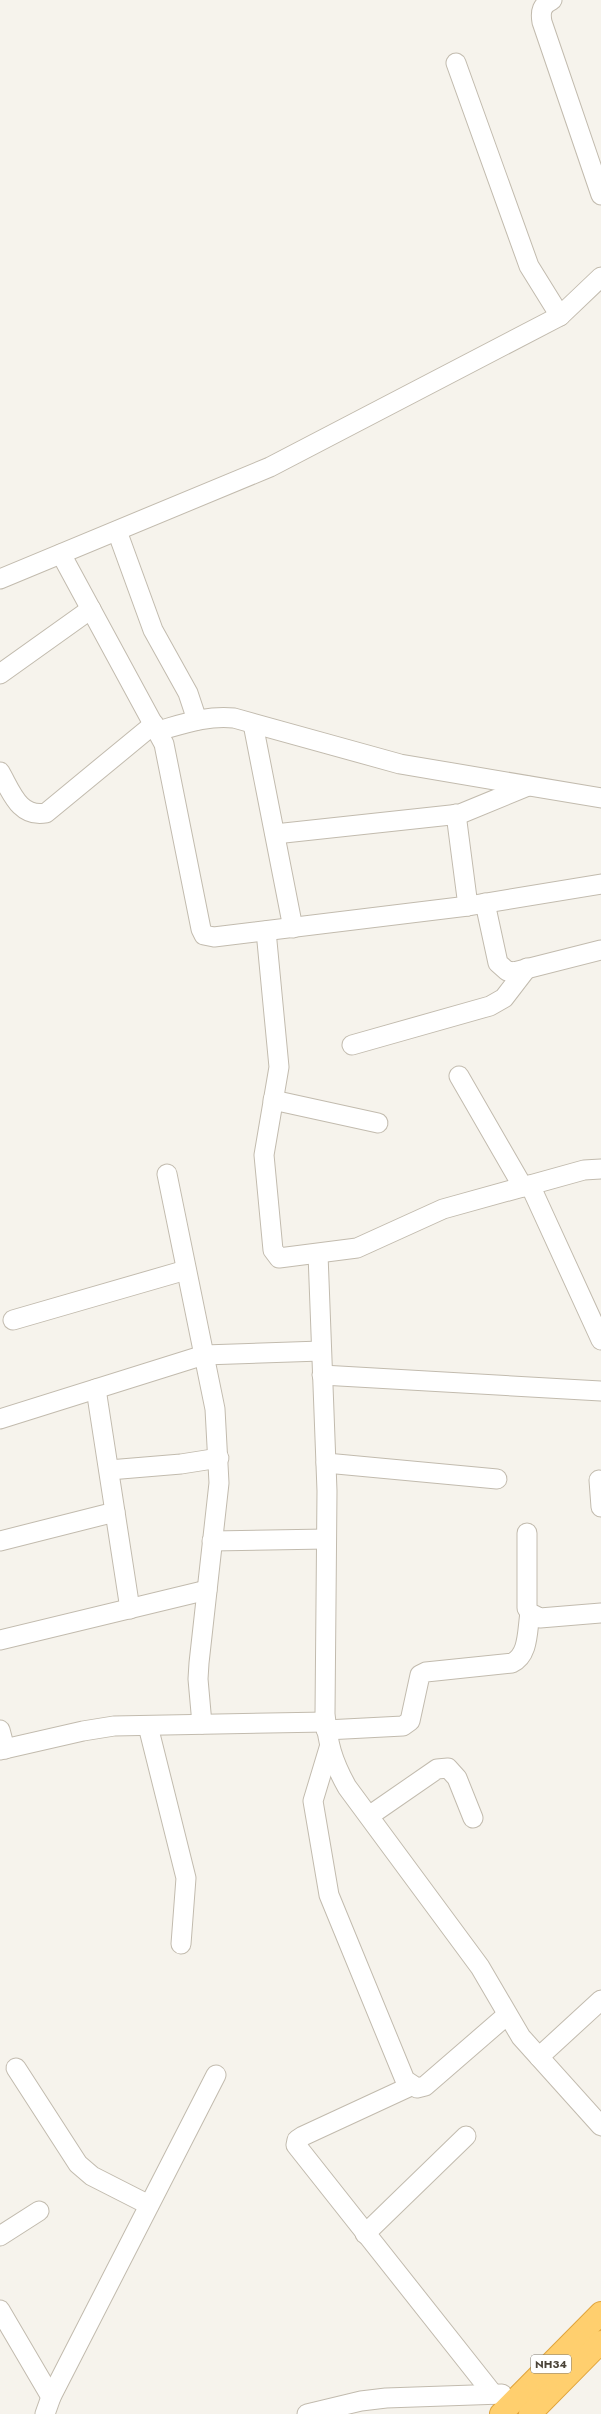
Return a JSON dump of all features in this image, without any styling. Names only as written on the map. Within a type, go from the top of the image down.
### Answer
[{"type":"highway","name":"NH34","points":[[501,2414],[601,2313]]},
{"type":"highway","name":"NH34","points":[[530,2414],[601,2342]]},
{"type":"street","points":[[552,0],[543,6],[541,13],[542,22],[601,194]]},
{"type":"street","points":[[456,63],[529,266],[560,316]]},
{"type":"street","points":[[0,579],[270,467],[560,316],[601,277]]},
{"type":"street","points":[[117,531],[153,630],[188,693],[197,720]]},
{"type":"street","points":[[61,554],[156,727],[168,756],[201,929],[208,937],[293,928],[477,904],[601,884]]},
{"type":"street","points":[[0,674],[91,609]]},
{"type":"street","points":[[0,772],[24,810],[34,815],[46,813],[156,727],[220,716],[400,764],[601,798]]},
{"type":"street","points":[[253,724],[293,928]]},
{"type":"street","points":[[275,834],[467,812],[528,786]]},
{"type":"street","points":[[456,814],[477,904],[498,963],[507,971],[527,968],[601,950]]},
{"type":"street","points":[[266,931],[279,1067],[264,1156],[273,1250],[279,1258],[357,1248],[443,1209],[584,1170],[600,1171]]},
{"type":"street","points":[[352,1045],[490,1006],[504,998],[527,968]]},
{"type":"street","points":[[459,1076],[527,1186],[601,1340]]},
{"type":"street","points":[[273,1100],[378,1123]]},
{"type":"street","points":[[167,1174],[215,1409],[219,1458],[219,1482],[198,1679],[202,1724]]},
{"type":"street","points":[[318,1254],[326,1463],[327,1733],[314,1801],[329,1895],[405,2080],[411,2086],[417,2088],[425,2086],[507,2015]]},
{"type":"street","points":[[12,1320],[186,1270]]},
{"type":"street","points":[[0,1419],[204,1355],[321,1351]]},
{"type":"street","points":[[322,1375],[601,1391]]},
{"type":"street","points":[[96,1389],[130,1609]]},
{"type":"street","points":[[109,1470],[181,1464],[219,1458]]},
{"type":"street","points":[[326,1463],[497,1479]]},
{"type":"street","points":[[599,1480],[601,1508]]},
{"type":"street","points":[[0,1541],[115,1512]]},
{"type":"street","points":[[527,1534],[527,1608],[530,1613],[540,1618],[601,1612]]},
{"type":"street","points":[[212,1541],[326,1539]]},
{"type":"street","points":[[0,1640],[207,1590]]},
{"type":"street","points":[[0,1730],[3,1750],[99,1728],[202,1724],[327,1733],[403,1726],[410,1721],[420,1675],[426,1672],[512,1663],[520,1660],[524,1651],[530,1613]]},
{"type":"street","points":[[148,1726],[186,1878],[181,1944]]},
{"type":"street","points":[[327,1733],[337,1769],[368,1816],[480,1967],[521,2037],[601,2126]]},
{"type":"street","points":[[368,1816],[437,1769],[448,1768],[458,1778],[473,1818]]},
{"type":"street","points":[[539,2057],[601,2000]]},
{"type":"street","points":[[16,2068],[78,2164],[92,2176],[149,2205]]},
{"type":"street","points":[[48,2406],[216,2075]]},
{"type":"street","points":[[411,2086],[297,2140],[296,2145],[298,2151],[493,2394]]},
{"type":"street","points":[[365,2234],[466,2136]]},
{"type":"street","points":[[0,2236],[39,2212]]},
{"type":"street","points":[[0,2310],[48,2406]]},
{"type":"street","points":[[307,2414],[380,2399],[522,2393]]}]
